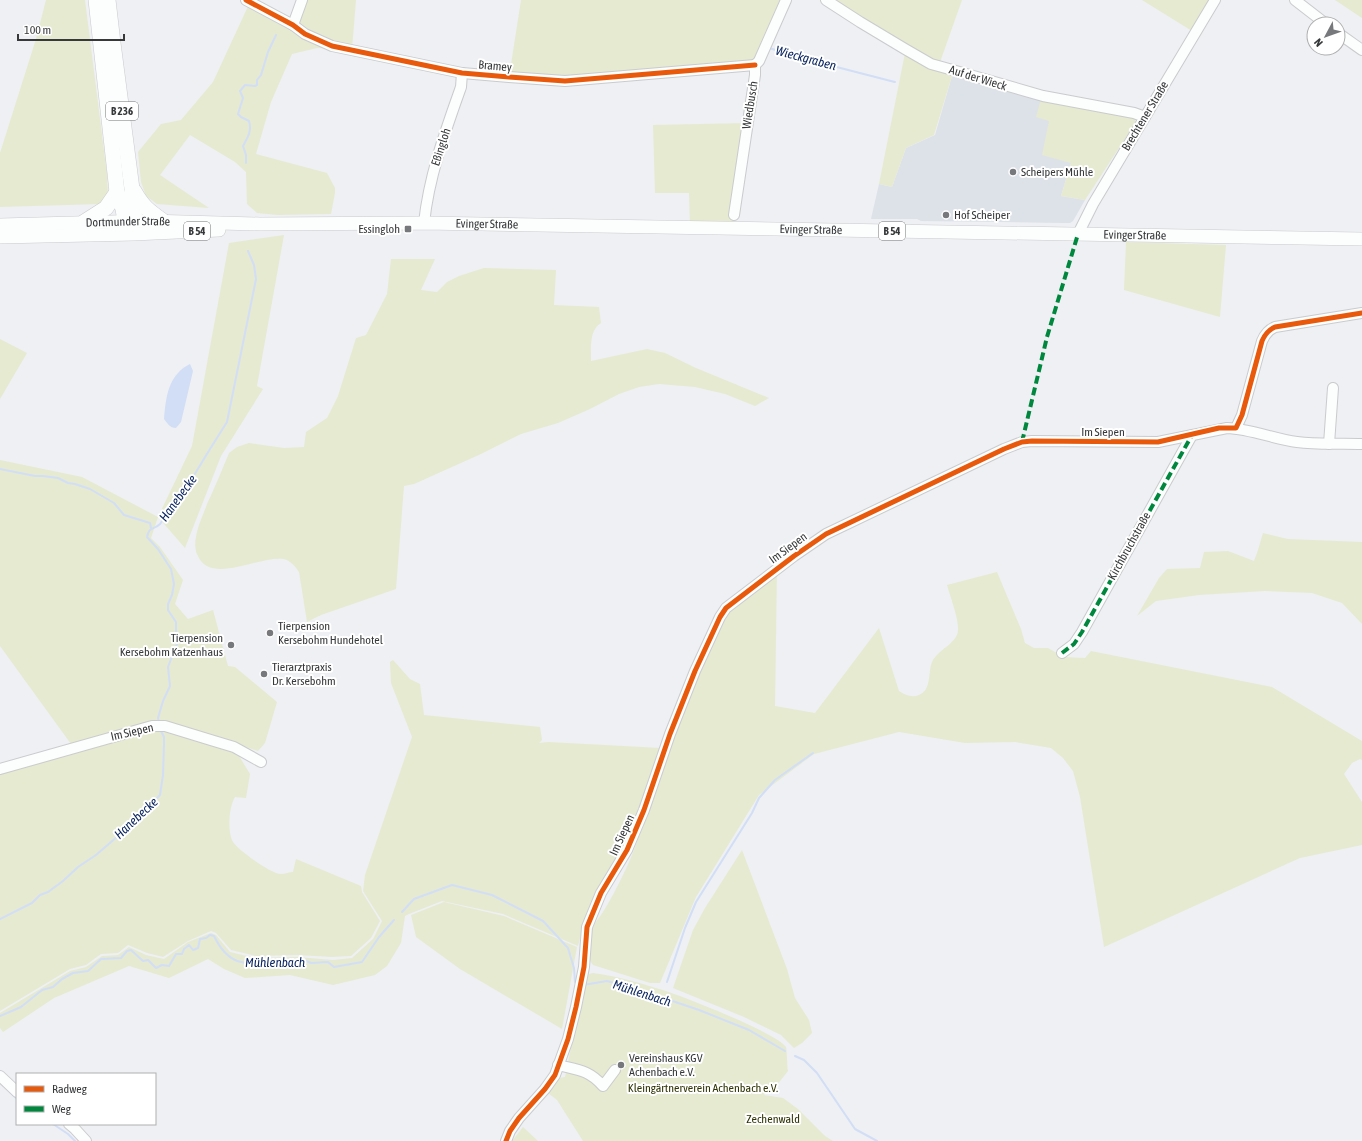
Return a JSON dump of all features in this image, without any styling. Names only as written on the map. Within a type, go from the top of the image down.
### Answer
[{"type":"highway","name":"B 236","points":[[96,0],[117,192],[129,228]]},
{"type":"highway","name":"B 236","points":[[108,0],[132,189],[129,228]]},
{"type":"highway","points":[[132,189],[140,203],[147,210],[164,221]]},
{"type":"highway","points":[[84,222],[106,208],[117,192]]},
{"type":"main road","name":"Dortmunder Straße","points":[[0,224],[84,222],[129,228],[164,221],[260,224]]},
{"type":"main road","name":"Evinger Straße","points":[[260,224],[424,223],[1362,239]]},
{"type":"main road","name":"Dortmunder Straße","points":[[0,237],[129,228],[229,230],[260,224]]},
{"type":"street","name":"Bramey","points":[[246,0],[293,25],[305,34],[332,46],[462,73],[509,78],[565,81],[755,65]]},
{"type":"street","points":[[293,25],[302,0]]},
{"type":"street","name":"Wiedbusch","points":[[734,215],[755,75],[755,65],[759,61],[786,0]]},
{"type":"street","name":"Auf der Wieck","points":[[826,0],[860,22],[936,66],[1023,92],[1134,113],[1145,117]]},
{"type":"street","name":"Brechtener Straße","points":[[1078,234],[1093,204],[1215,0]]},
{"type":"street","points":[[1295,0],[1316,16]]},
{"type":"street","points":[[1346,39],[1362,50]]},
{"type":"street","name":"Eßingloh","points":[[424,223],[430,181],[460,87],[462,73]]},
{"type":"street","points":[[1236,428],[1242,414],[1262,341],[1270,330],[1275,327],[1362,313]]},
{"type":"street","points":[[1329,444],[1333,388]]},
{"type":"street","name":"Im Siepen","points":[[506,1141],[510,1131],[519,1118],[545,1089],[555,1075],[568,1039],[580,986],[584,967],[587,927],[601,893],[627,850],[644,810],[670,734],[685,697],[720,616],[726,608],[794,556],[826,534],[1004,449],[1027,442],[1158,442],[1220,428],[1236,428],[1297,442],[1362,444]]},
{"type":"street","name":"Kirchbruchstraße","points":[[1062,653],[1074,644],[1082,632],[1192,435]]},
{"type":"street","name":"Im Siepen","points":[[0,769],[152,726],[165,726],[234,747],[261,762]]},
{"type":"street","points":[[558,1065],[586,1072],[596,1078],[603,1086],[615,1070]]},
{"type":"street","points":[[0,1076],[16,1091]]},
{"type":"street","points":[[70,1125],[86,1141]]},
{"type":"shaded area","points":[[952,76],[999,90],[1041,99],[1049,121],[1071,163],[1061,196],[1085,200],[1073,221],[1070,223],[1064,223],[871,219],[879,184],[892,187],[906,148],[935,135]]},
{"type":"green space","points":[[46,0],[85,0],[107,174],[108,198],[101,204],[0,207],[0,153],[36,39]]},
{"type":"green space","points":[[302,0],[356,0],[352,49],[317,48],[292,54],[271,102],[256,154],[327,173],[335,188],[331,214],[277,215],[257,213],[247,204],[246,172],[235,162],[190,135],[160,175],[209,208],[157,204],[146,196],[141,182],[138,152],[161,124],[181,120],[213,82],[250,2],[293,25]]},
{"type":"green space","points":[[521,0],[786,0],[759,61],[565,81],[509,77]]},
{"type":"green space","points":[[826,0],[962,0],[939,65]]},
{"type":"green space","points":[[1142,0],[1213,0],[1192,31]]},
{"type":"green space","points":[[1335,0],[1362,0],[1362,18]]},
{"type":"green space","points":[[905,53],[936,70],[952,76],[934,135],[906,148],[892,187],[879,184]]},
{"type":"green space","points":[[1041,99],[1132,116],[1135,119],[1136,122],[1085,200],[1061,196],[1071,163],[1042,155],[1049,121],[1036,117]]},
{"type":"green space","points":[[747,123],[734,226],[690,227],[689,193],[655,193],[653,125]]},
{"type":"green space","points":[[284,235],[257,386],[263,389],[221,456],[185,548],[158,517],[192,446],[229,243]]},
{"type":"green space","points":[[1126,242],[1226,245],[1220,317],[1124,290]]},
{"type":"green space","points":[[391,259],[435,259],[421,290],[437,292],[447,282],[459,276],[484,268],[556,270],[554,305],[599,307],[601,323],[594,330],[591,345],[591,361],[647,349],[665,353],[696,368],[769,398],[755,406],[725,394],[695,387],[659,384],[639,387],[619,394],[558,423],[521,434],[414,484],[404,486],[396,589],[321,615],[307,622],[299,572],[292,564],[283,559],[273,559],[224,569],[213,568],[204,564],[198,556],[195,544],[197,532],[207,504],[229,453],[237,447],[249,443],[284,448],[304,447],[306,432],[327,418],[338,396],[356,338],[366,335],[387,294]]},
{"type":"green space","points":[[0,339],[27,353],[0,399]]},
{"type":"green space","points":[[0,460],[82,477],[158,517],[151,538],[160,547],[183,580],[175,604],[188,619],[213,610],[228,666],[235,667],[277,702],[265,743],[258,751],[172,724],[71,744],[0,646]]},
{"type":"green space","points":[[1263,533],[1288,539],[1362,542],[1362,624],[1342,603],[1312,593],[1265,591],[1199,595],[1156,601],[1137,616],[1159,578],[1167,569],[1200,568],[1204,552],[1228,551],[1254,561]]},
{"type":"green space","points":[[777,570],[775,706],[815,713],[879,628],[899,691],[909,696],[919,695],[928,684],[933,660],[952,642],[957,634],[957,620],[947,585],[997,572],[1021,629],[1025,643],[1034,648],[1048,648],[1064,657],[1085,658],[1091,651],[1272,687],[1362,741],[1362,760],[1360,759],[1352,763],[1344,774],[1362,802],[1362,845],[1300,858],[1104,947],[1080,797],[1073,771],[1063,758],[1051,748],[1015,742],[965,743],[899,732],[814,754],[759,795],[696,897],[660,983],[650,983],[593,965],[589,957],[589,952],[593,927],[611,899],[631,857],[658,786],[668,748],[721,619]]},
{"type":"green space","points":[[393,660],[410,679],[420,684],[424,715],[540,727],[542,740],[539,743],[548,742],[661,748],[641,813],[624,845],[620,842],[623,848],[584,923],[578,946],[503,914],[442,901],[405,916],[401,943],[387,966],[375,975],[333,985],[290,975],[245,978],[224,969],[208,959],[169,978],[129,966],[54,998],[3,1032],[0,1028],[0,1013],[70,971],[86,967],[102,956],[118,955],[129,947],[146,955],[164,959],[188,942],[211,933],[216,935],[230,952],[255,958],[297,957],[333,960],[352,958],[373,939],[382,921],[363,891],[365,875],[412,737],[391,683],[390,662]]},
{"type":"green space","points":[[156,729],[168,730],[236,751],[250,774],[246,798],[235,797],[231,806],[229,826],[233,842],[255,861],[276,873],[281,874],[293,872],[296,859],[361,886],[362,892],[380,921],[371,938],[351,956],[332,957],[297,955],[256,956],[231,950],[216,933],[211,931],[188,941],[163,957],[147,953],[128,945],[118,953],[101,954],[86,965],[70,969],[0,1011],[0,774]]},
{"type":"green space","points":[[742,850],[787,969],[795,998],[809,1020],[812,1033],[802,1043],[794,1048],[781,1035],[744,1017],[673,988],[693,930],[705,908]]},
{"type":"green space","points":[[444,902],[504,916],[577,947],[562,1029],[460,969],[416,937],[411,915]]},
{"type":"green space","points":[[593,973],[643,984],[670,992],[748,1024],[779,1041],[786,1047],[788,1071],[777,1085],[771,1086],[764,1095],[783,1098],[798,1109],[825,1136],[833,1141],[583,1141],[557,1100],[548,1093],[559,1078],[565,1077],[584,984],[589,974]]},
{"type":"green space","points":[[523,1127],[538,1141],[512,1141]]},
{"type":"water","points":[[190,364],[193,371],[181,422],[176,428],[174,428],[164,419],[167,395],[177,374]]},
{"type":"waterway","name":"Hanebecke","points":[[246,163],[246,155],[243,146],[249,134],[250,125],[249,121],[238,114],[243,98],[240,91],[245,85],[257,85],[257,80],[261,75],[268,52],[276,35]]},
{"type":"waterway","name":"Wieckgraben","points":[[769,48],[816,62],[895,82]]},
{"type":"waterway","name":"Hanebecke","points":[[159,723],[158,718],[163,701],[170,686],[168,667],[178,641],[176,622],[168,610],[168,604],[172,595],[174,584],[171,569],[158,549],[147,537],[149,531],[160,524],[172,503],[179,500],[227,422],[256,279],[254,265],[248,251]]},
{"type":"waterway","points":[[0,469],[35,476],[58,478],[68,483],[90,489],[114,503],[124,515],[150,523],[151,528]]},
{"type":"waterway","name":"Hanebecke","points":[[0,919],[32,903],[40,895],[48,892],[63,881],[78,867],[96,855],[133,823],[160,795],[163,775],[164,744],[164,737],[160,729]]},
{"type":"waterway","points":[[667,982],[685,928],[696,902],[752,813],[759,798],[775,780],[813,753]]},
{"type":"waterway","name":"Mühlenbach","points":[[402,912],[414,899],[452,885],[492,895],[543,921],[568,948],[574,968],[575,982],[577,983]]},
{"type":"waterway","name":"Mühlenbach","points":[[0,1016],[21,1007],[42,990],[53,987],[62,979],[73,973],[88,971],[101,959],[121,958],[127,951],[131,950],[143,961],[148,960],[156,968],[162,965],[169,966],[176,954],[182,954],[184,949],[189,945],[193,950],[198,948],[200,939],[206,938],[210,935],[214,936],[228,956],[244,963],[287,961],[293,963],[298,960],[304,960],[311,963],[328,962],[334,967],[362,962],[379,937],[394,920]]},
{"type":"waterway","name":"Mühlenbach","points":[[583,985],[607,981],[637,989],[699,1010],[749,1030],[785,1051]]},
{"type":"waterway","name":"Mühlenbach","points":[[795,1056],[804,1060],[817,1073],[855,1129],[877,1141]]},
{"type":"waterway","points":[[8,1090],[16,1098]]},
{"type":"waterway","points":[[54,1125],[68,1134],[75,1141]]},
{"type":"marked path","points":[[1022,442],[1047,337],[1078,234]]},
{"type":"marked path","points":[[1062,653],[1074,644],[1082,632],[1192,435]]},
{"type":"cycle path","points":[[246,0],[293,25],[305,34],[332,46],[462,73],[565,81],[755,65]]},
{"type":"cycle path","points":[[506,1141],[510,1131],[519,1118],[545,1089],[555,1075],[568,1039],[576,1007],[584,967],[587,927],[601,893],[627,850],[644,810],[670,734],[695,671],[720,617],[726,608],[794,556],[826,534],[1004,449],[1022,442],[1158,442],[1219,428],[1236,428],[1242,415],[1262,341],[1269,331],[1275,327],[1362,313]]},
{"type":"place","name":"Scheipers Mühle","points":[[1013,172]]},
{"type":"place","name":"Hof Scheiper","points":[[946,215]]},
{"type":"place","name":"Essingloh","points":[[408,229]]},
{"type":"place","name":"Tierpension Kersebohm Hundehotel","points":[[270,633]]},
{"type":"place","name":"Tierpension Kersebohm Katzenhaus","points":[[231,645]]},
{"type":"place","name":"Tierarztpraxis Dr. Kersebohm","points":[[264,674]]},
{"type":"place","name":"Vereinshaus KGV Achenbach e.V.","points":[[621,1065]]},
{"type":"park label","name":"Kleingärtnerverein Achenbach e.V.","points":[[703,1088]]},
{"type":"park label","name":"Zechenwald","points":[[773,1119]]}]
